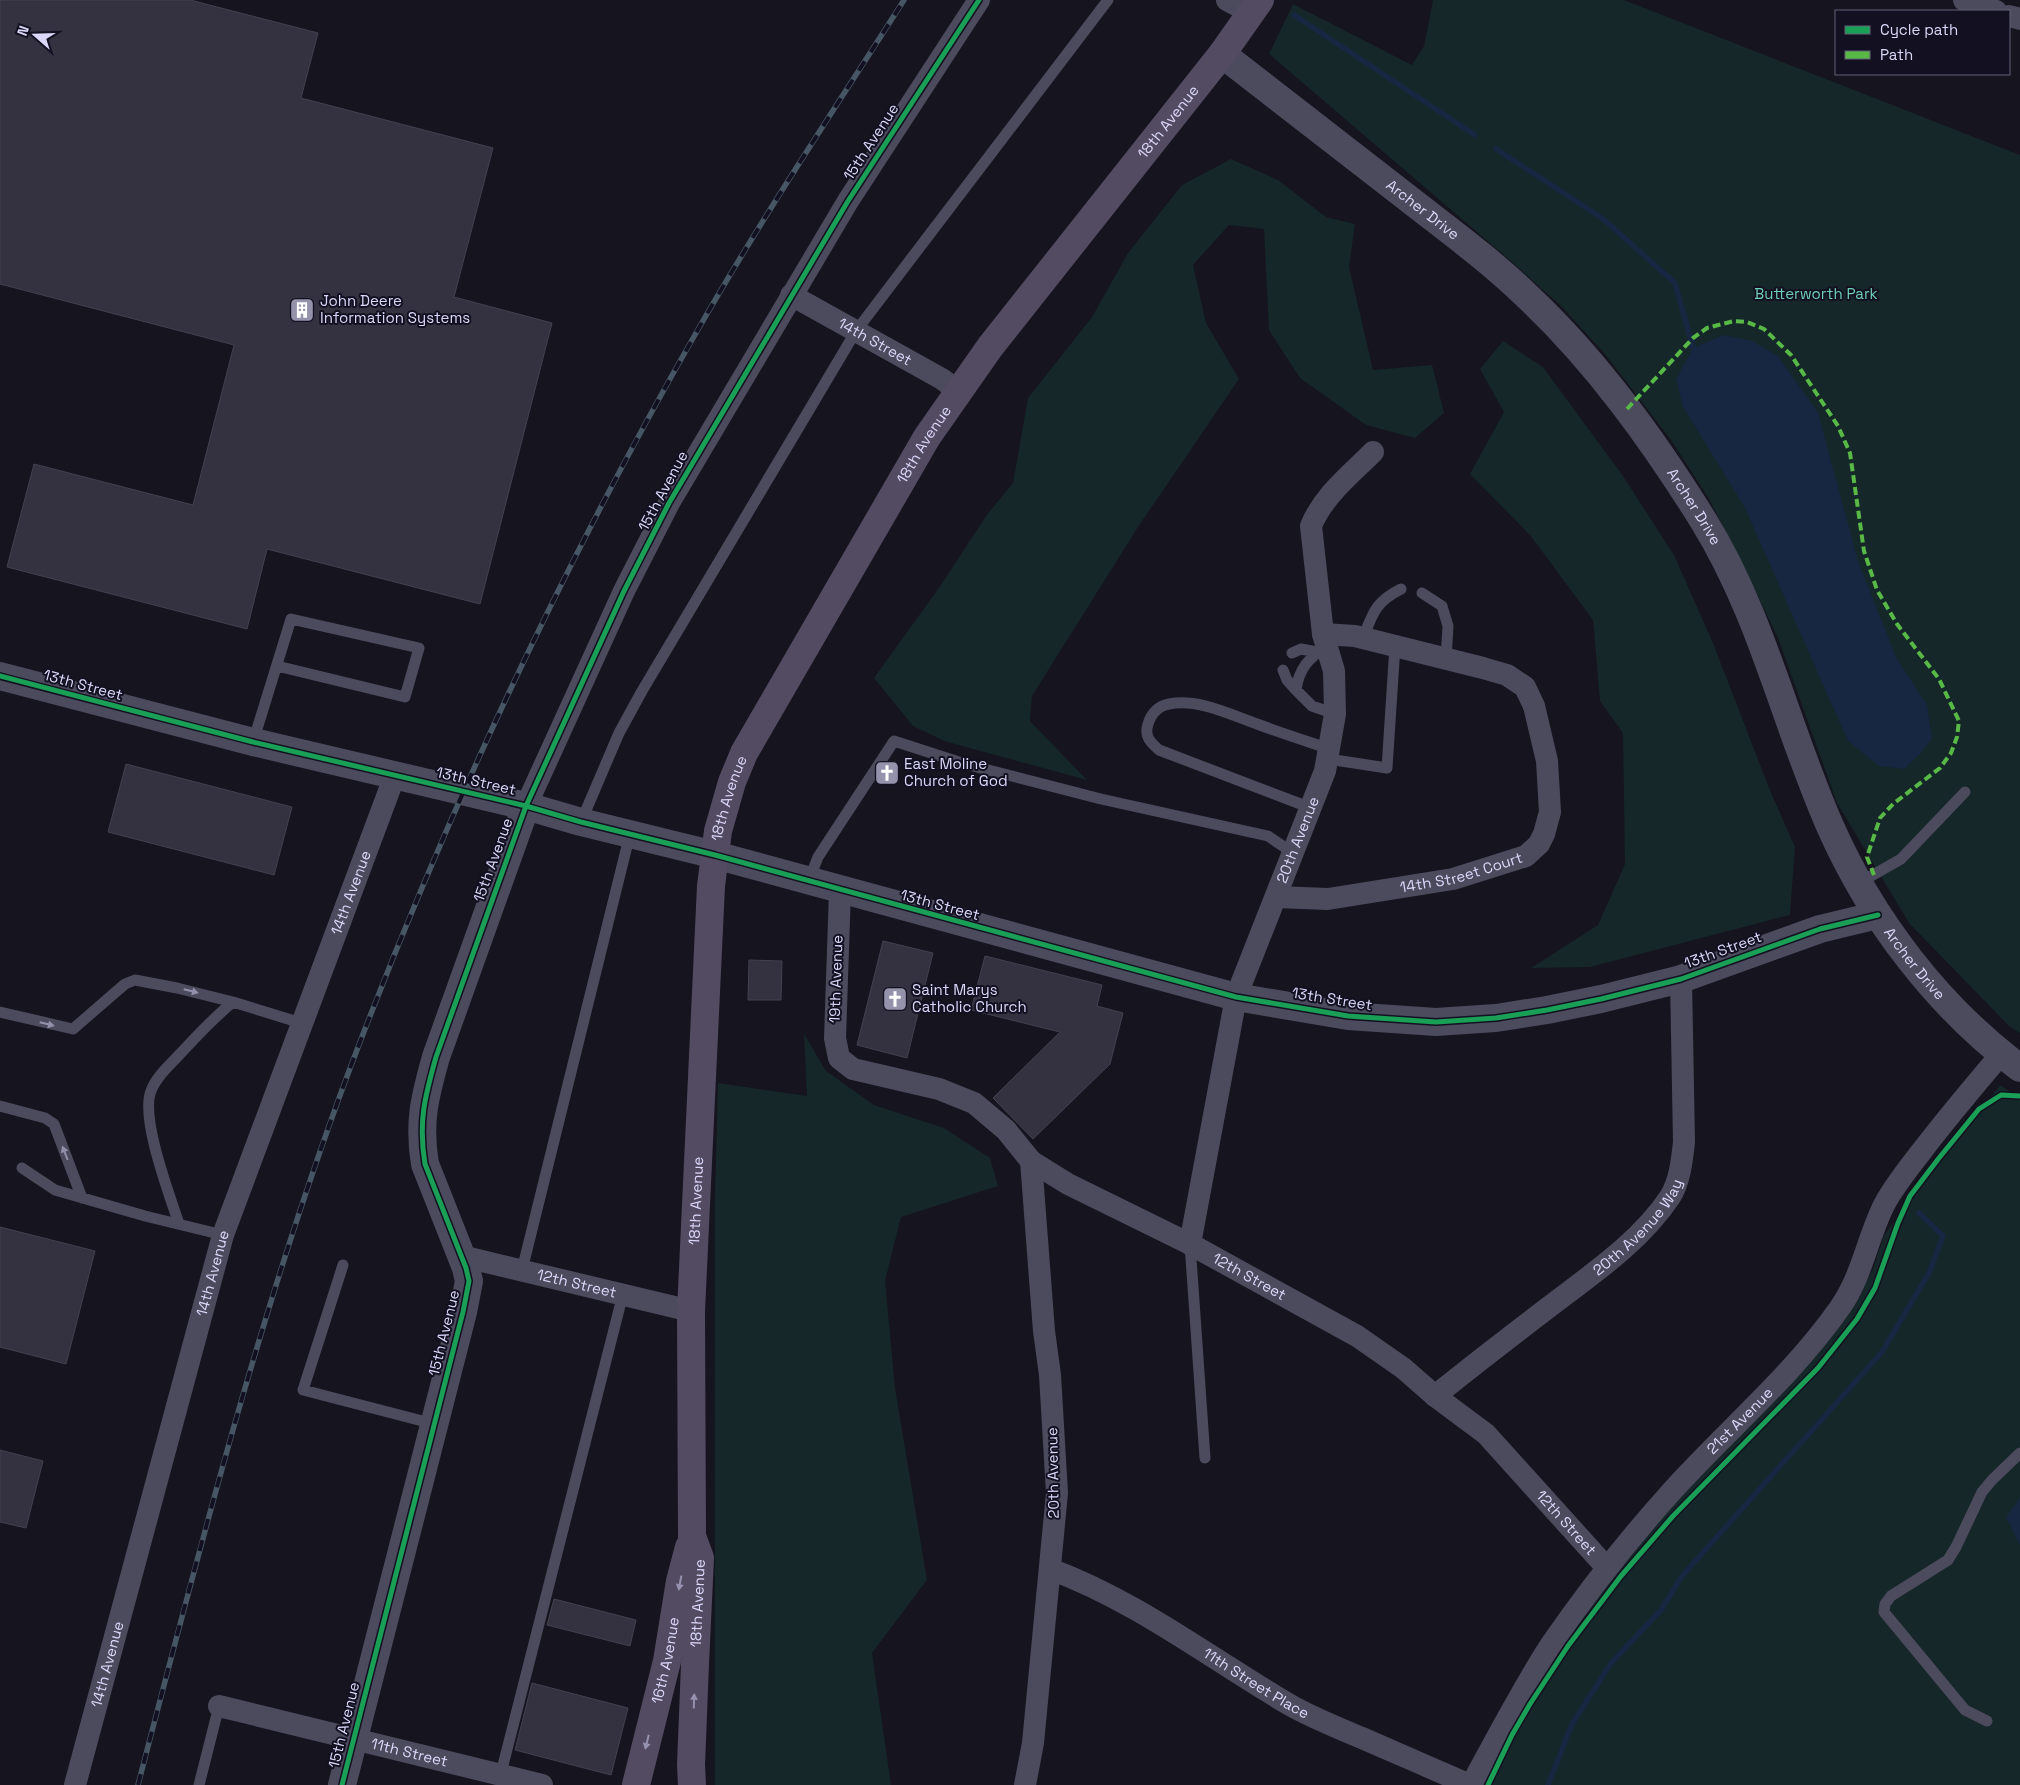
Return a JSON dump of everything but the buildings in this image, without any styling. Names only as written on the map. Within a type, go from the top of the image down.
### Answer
[{"type":"main road","name":"18th Avenue","points":[[692,1785],[691,1764],[700,1558],[692,1536],[691,1311],[711,886],[714,855],[732,782],[744,753],[927,437],[958,391],[990,347],[1222,54],[1256,6]]},
{"type":"main road","name":"16th Avenue","points":[[636,1785],[667,1661],[680,1581],[692,1536]]},
{"type":"street","name":"15th Avenue","points":[[342,1785],[469,1281],[425,1164],[422,1134],[424,1100],[436,1057],[526,806],[624,591],[665,512],[791,295],[848,201],[979,0]]},
{"type":"street","points":[[1227,0],[1256,6]]},
{"type":"street","name":"Archer Drive","points":[[1222,54],[1461,240],[1527,295],[1591,364],[1645,432],[1705,523],[1733,573],[1756,627],[1830,826],[1858,884],[1910,961],[1976,1030],[2011,1060]]},
{"type":"street","name":"14th Street","points":[[791,295],[942,379],[958,391]]},
{"type":"street","name":"20th Avenue","points":[[1190,1244],[1236,997],[1311,808],[1325,771],[1329,754],[1335,714],[1334,671],[1322,644],[1311,526],[1326,499],[1373,452]]},
{"type":"street","name":"14th Street Court","points":[[1276,897],[1328,899],[1453,879],[1526,856],[1539,844],[1550,812],[1550,785],[1547,761],[1534,706],[1525,687],[1507,675],[1363,638],[1322,644]]},
{"type":"street","name":"13th Street","points":[[0,676],[253,742],[526,806],[581,822],[714,855],[840,891],[1236,997],[1348,1016],[1436,1022],[1496,1018],[1547,1010],[1681,979],[1820,929],[1878,915]]},
{"type":"street","name":"14th Avenue","points":[[75,1785],[223,1235],[395,775]]},
{"type":"street","name":"19th Avenue","points":[[840,891],[835,1038],[839,1058],[844,1064]]},
{"type":"street","name":"20th Avenue Way","points":[[1435,1396],[1490,1351],[1608,1262],[1643,1229],[1670,1196],[1681,1165],[1684,1142],[1681,979]]},
{"type":"street","name":"21st Avenue","points":[[1470,1785],[1510,1711],[1551,1646],[1607,1568],[1673,1490],[1756,1406],[1820,1334],[1840,1308],[1858,1278],[1872,1232],[1885,1203],[1949,1116],[2011,1060]]},
{"type":"street","name":"12th Street","points":[[844,1064],[867,1074],[939,1089],[974,1103],[1006,1130],[1030,1161],[1068,1184],[1190,1244],[1357,1336],[1403,1368],[1435,1396],[1486,1434],[1607,1568]]},
{"type":"street","name":"20th Avenue","points":[[1026,1785],[1033,1743],[1057,1493],[1050,1375],[1044,1331],[1030,1161]]},
{"type":"street","name":"12th Street","points":[[461,1256],[691,1311]]},
{"type":"street","name":"11th Street Place","points":[[1050,1569],[1098,1590],[1175,1632],[1292,1706],[1326,1723],[1470,1785]]},
{"type":"street","name":"11th Street","points":[[219,1706],[354,1738],[499,1780],[542,1785]]},
{"type":"lane","points":[[581,822],[619,733],[642,691],[856,331],[1108,0]]},
{"type":"lane","points":[[1363,638],[1378,605],[1391,594],[1401,589]]},
{"type":"lane","points":[[1422,592],[1442,606],[1448,626],[1446,659]]},
{"type":"lane","points":[[253,742],[290,619],[419,648],[405,697],[277,666]]},
{"type":"lane","points":[[1292,653],[1322,644]]},
{"type":"lane","points":[[1296,690],[1298,676],[1305,664],[1322,644]]},
{"type":"lane","points":[[1311,808],[1159,750],[1147,736],[1150,717],[1167,704],[1186,703],[1213,709],[1329,754],[1387,768],[1395,646]]},
{"type":"lane","points":[[1283,670],[1287,680],[1312,706],[1335,714]]},
{"type":"lane","points":[[808,881],[818,857],[894,741],[964,764],[1100,799],[1268,836],[1293,853]]},
{"type":"lane","points":[[1858,884],[1901,859],[1965,792]]},
{"type":"lane","points":[[522,1270],[630,834]]},
{"type":"lane","points":[[0,1012],[74,1029],[125,984],[135,980],[233,1002],[301,1023]]},
{"type":"lane","points":[[179,1224],[151,1129],[148,1106],[150,1092],[160,1076],[214,1017],[233,1002]]},
{"type":"lane","points":[[0,1106],[34,1114],[54,1124],[82,1198]]},
{"type":"lane","points":[[22,1168],[55,1190],[223,1235]]},
{"type":"lane","points":[[1190,1244],[1205,1458]]},
{"type":"lane","points":[[343,1265],[303,1390],[434,1424]]},
{"type":"lane","points":[[499,1780],[623,1294]]},
{"type":"lane","points":[[1987,1721],[1965,1710],[1884,1612],[1885,1604],[1891,1596],[1948,1560],[1982,1492],[2020,1453]]},
{"type":"lane","points":[[199,1785],[219,1706]]},
{"type":"green space","name":"Butterworth Park","points":[[1433,0],[1624,0],[2020,155],[2020,1033],[2009,1026],[1909,923],[1837,803],[1778,638],[1709,499],[1671,440],[1604,353],[1562,307],[1269,54],[1293,4],[1412,65],[1424,46]]},
{"type":"green space","points":[[1231,159],[1278,180],[1326,217],[1355,224],[1349,267],[1373,370],[1432,365],[1444,413],[1415,438],[1366,425],[1300,378],[1269,330],[1264,229],[1229,225],[1193,265],[1206,323],[1239,379],[1138,527],[1032,696],[1030,721],[1087,780],[944,741],[913,726],[874,678],[941,585],[986,516],[1013,483],[1028,398],[1092,317],[1128,253],[1182,185]]},
{"type":"green space","points":[[1503,341],[1543,367],[1623,476],[1674,555],[1713,643],[1769,788],[1795,847],[1790,915],[1590,967],[1531,968],[1598,925],[1625,864],[1623,733],[1600,701],[1593,620],[1530,535],[1470,474],[1504,412],[1480,369]]},
{"type":"green space","points":[[804,1034],[826,1071],[874,1105],[944,1128],[990,1158],[998,1186],[901,1217],[885,1281],[895,1388],[927,1580],[872,1653],[891,1785],[715,1785],[715,1197],[718,1083],[807,1096]]},
{"type":"green space","points":[[2000,1085],[2020,1098],[2020,1785],[1487,1785],[1503,1743],[1536,1687],[1602,1591],[1672,1506],[1854,1301],[1873,1269],[1884,1235]]},
{"type":"water","points":[[1724,335],[1752,341],[1778,356],[1818,413],[1858,561],[1897,659],[1927,705],[1932,738],[1920,754],[1904,769],[1879,766],[1848,741],[1744,506],[1683,407],[1676,379],[1693,348]]},
{"type":"water","points":[[2020,1498],[2020,1546],[2006,1517]]},
{"type":"waterway","points":[[1294,15],[1475,135]]},
{"type":"waterway","points":[[1496,149],[1602,218],[1675,283],[1693,348]]},
{"type":"waterway","points":[[1548,1785],[1572,1724],[1611,1663],[1661,1610],[1682,1576],[1882,1352],[1930,1271],[1943,1236],[1919,1213]]},
{"type":"railway","points":[[138,1785],[238,1410],[295,1225],[326,1133],[360,1042],[434,860],[473,770],[557,592],[648,419],[746,248],[904,0]]},
{"type":"marked path","points":[[1627,409],[1693,338],[1707,328],[1734,321],[1747,322],[1764,329],[1791,355],[1838,426],[1850,453],[1864,551],[1877,590],[1897,624],[1939,679],[1959,721],[1957,737],[1951,753],[1940,768],[1893,804],[1880,818],[1867,857],[1874,875]]},
{"type":"cycle path","points":[[342,1785],[463,1312],[469,1281],[466,1268],[425,1164],[422,1135],[424,1109],[436,1057],[526,806],[624,591],[669,503],[848,201],[979,0]]},
{"type":"cycle path","points":[[0,676],[253,742],[526,806],[581,822],[715,855],[1236,997],[1348,1016],[1436,1022],[1496,1018],[1547,1010],[1681,979],[1820,929],[1878,915]]},
{"type":"cycle path","points":[[1488,1785],[1512,1735],[1530,1704],[1568,1646],[1621,1576],[1673,1516],[1818,1368],[1857,1319],[1875,1288],[1898,1223],[1910,1196],[1939,1158],[1979,1109],[2001,1095],[2020,1096]]},
{"type":"place","name":"John Deere Information Systems","points":[[302,310]]},
{"type":"place","name":"East Moline Church of God","points":[[887,773]]},
{"type":"place","name":"Saint Marys Catholic Church","points":[[895,999]]}]
